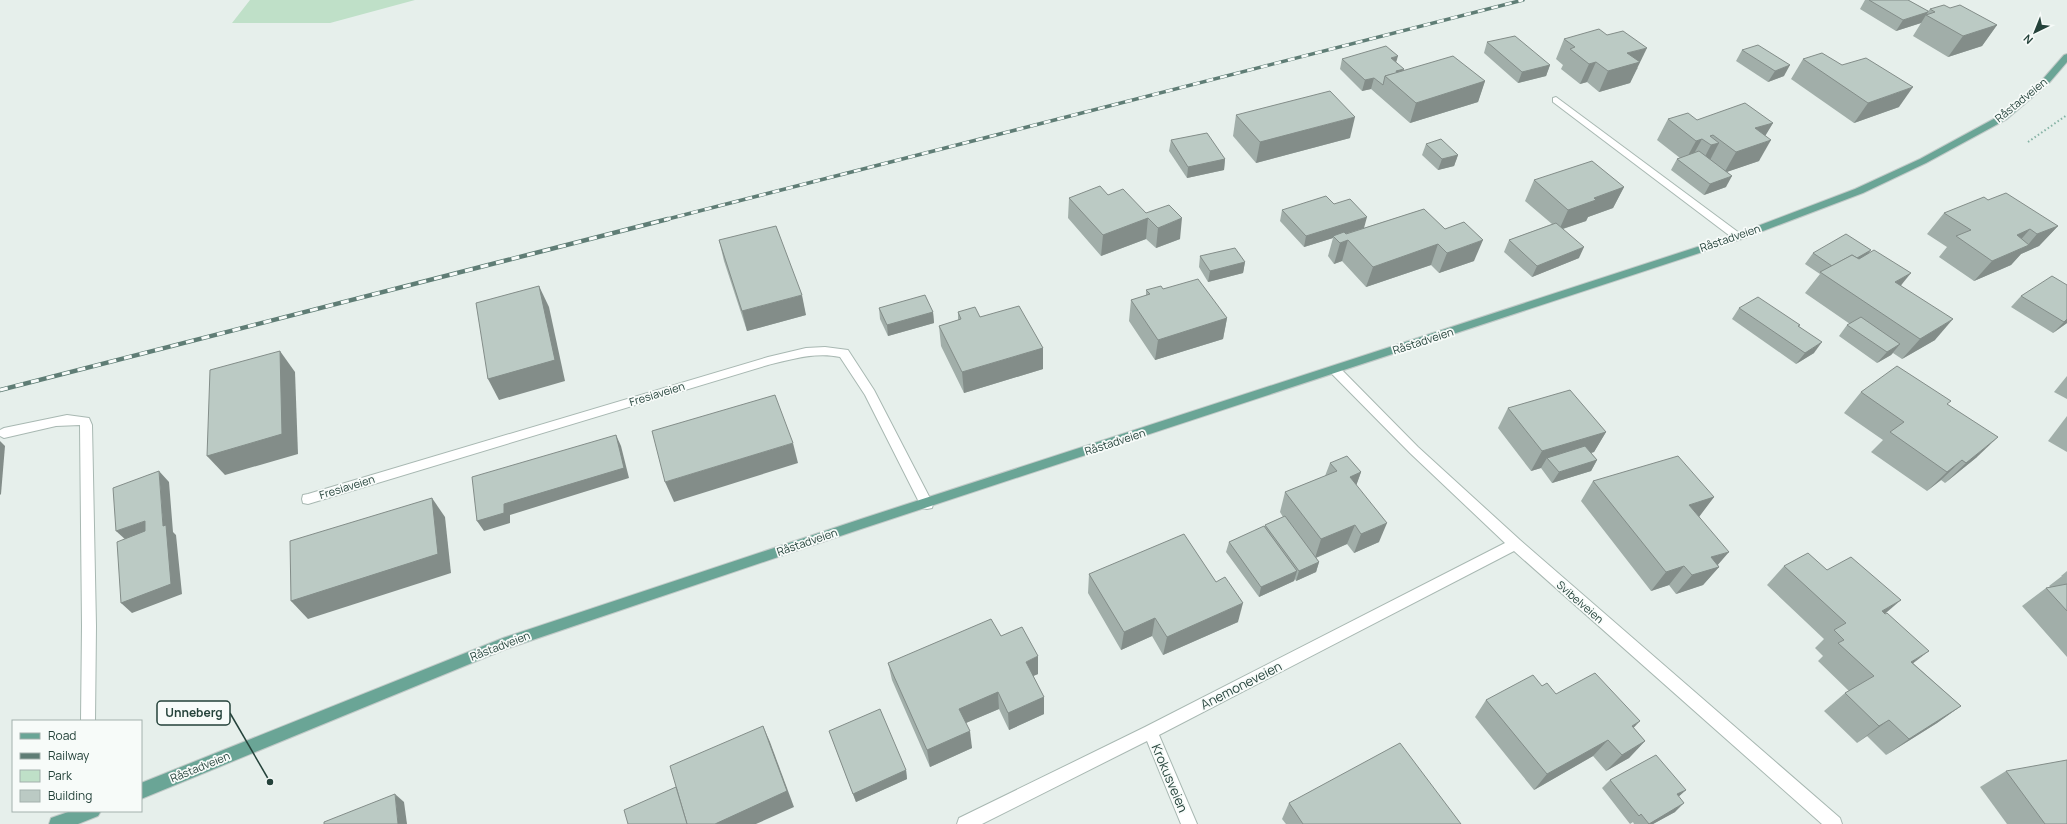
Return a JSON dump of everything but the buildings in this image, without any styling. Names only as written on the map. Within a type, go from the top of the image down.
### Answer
[{"type":"main road","name":"Råstadveien","points":[[142,791],[503,644],[861,524],[927,504],[1738,237],[1859,191],[1923,161],[2004,117],[2046,81],[2067,57]]},
{"type":"main road","points":[[57,824],[89,812]]},
{"type":"street","points":[[1556,100],[1738,237]]},
{"type":"street","name":"Fresiaveien","points":[[308,499],[768,361],[809,352],[832,350],[844,353],[870,393],[927,504]]},
{"type":"street","name":"Svibelveien","points":[[1335,370],[1414,450],[1515,544],[1834,824]]},
{"type":"street","points":[[4,434],[63,420],[78,419],[85,421],[89,626],[88,720]]},
{"type":"street","name":"Anemoneveien","points":[[965,824],[1150,732],[1515,544]]},
{"type":"street","name":"Krokusveien","points":[[1150,732],[1190,824]]},
{"type":"path","points":[[2028,142],[2067,115]]},
{"type":"green space","points":[[250,0],[415,0],[330,23],[232,23]]},
{"type":"railway","points":[[664,220],[1523,0]]},
{"type":"railway","points":[[0,390],[668,219]]},
{"type":"place","name":"Unneberg","points":[[270,782]]}]
